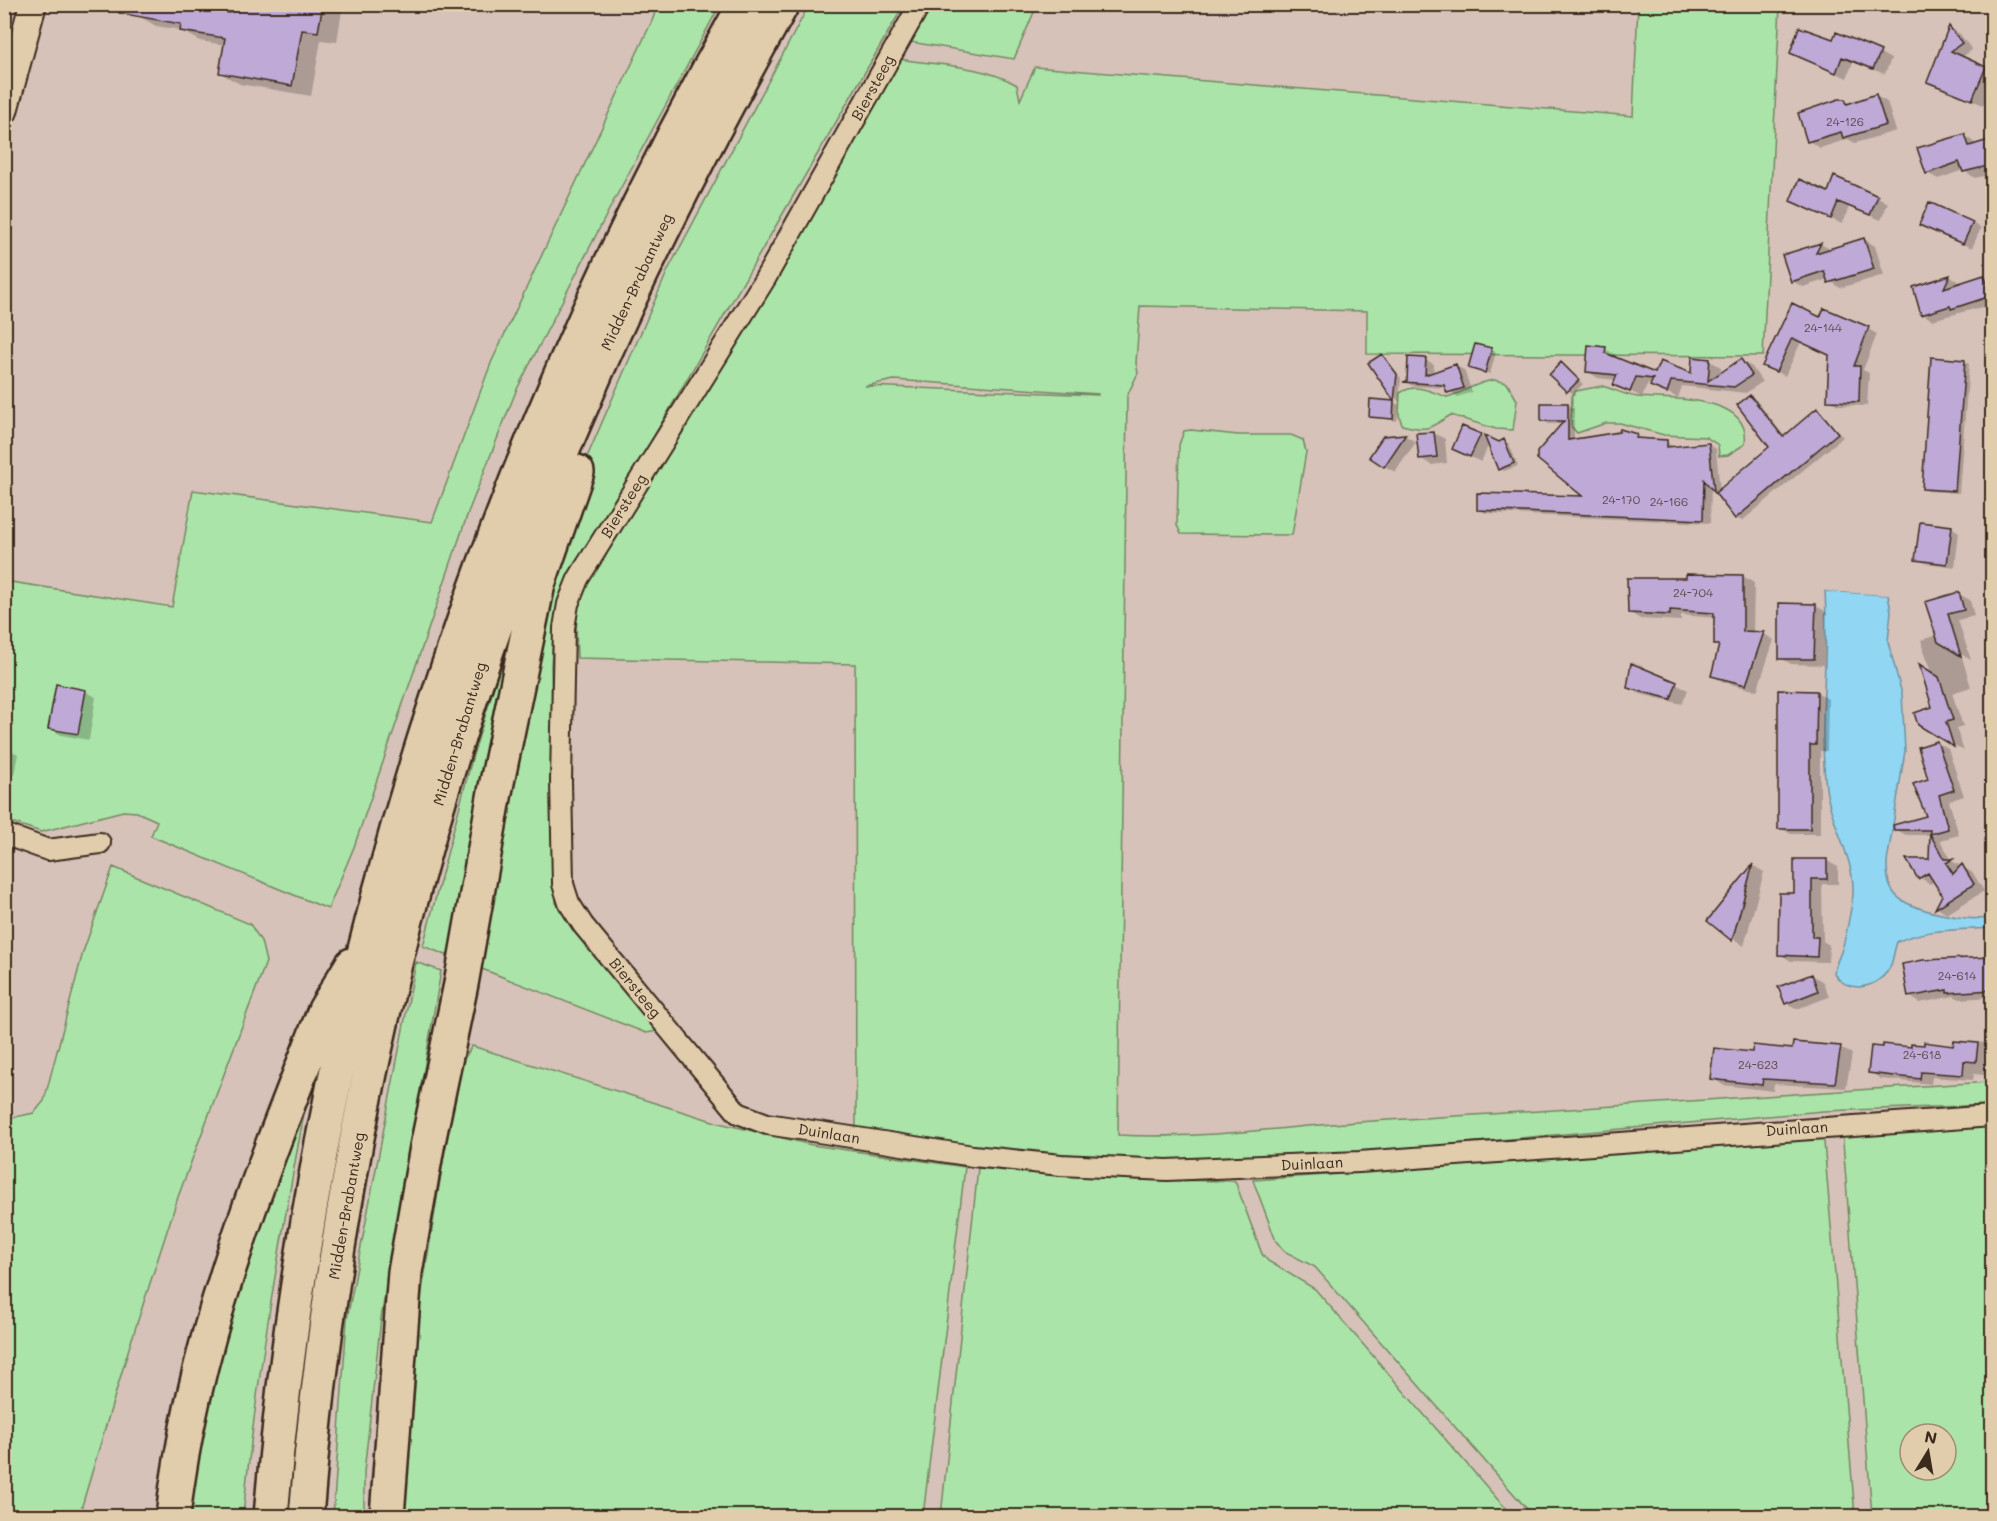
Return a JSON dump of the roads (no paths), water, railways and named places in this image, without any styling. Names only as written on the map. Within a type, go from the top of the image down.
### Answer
[{"type":"highway","name":"Midden-Brabantweg","points":[[271,1516],[282,1404],[306,1239],[329,1104],[367,942],[418,757],[495,533],[584,319],[641,199],[745,4]]},
{"type":"highway","name":"Midden-Brabantweg","points":[[306,1516],[317,1405],[339,1246],[363,1112],[399,943],[449,765],[505,597],[572,428],[670,211],[782,4]]},
{"type":"highway","points":[[387,1516],[405,1272],[441,1072],[461,984],[495,792],[538,584],[583,456],[623,312]]},
{"type":"highway","points":[[173,1516],[178,1472],[193,1394],[213,1313],[325,1011],[367,942]]},
{"type":"street","points":[[4,111],[33,4]]},
{"type":"street","name":"Biersteeg","points":[[672,1035],[583,925],[569,903],[563,884],[562,653],[568,604],[578,579],[765,279],[920,4]]},
{"type":"street","points":[[4,834],[48,850],[100,843]]},
{"type":"street","name":"Duinlaan","points":[[672,1035],[738,1113],[750,1120],[767,1125],[973,1156],[1061,1165],[1167,1170],[1276,1166],[1992,1116]]},
{"type":"water","points":[[1825,591],[1888,595],[1891,611],[1888,642],[1902,694],[1905,751],[1887,862],[1890,886],[1901,900],[1925,910],[1969,918],[1992,918],[1992,928],[1931,932],[1897,942],[1890,966],[1883,976],[1861,987],[1846,984],[1834,973],[1850,915],[1853,881],[1826,788],[1823,739]]}]
